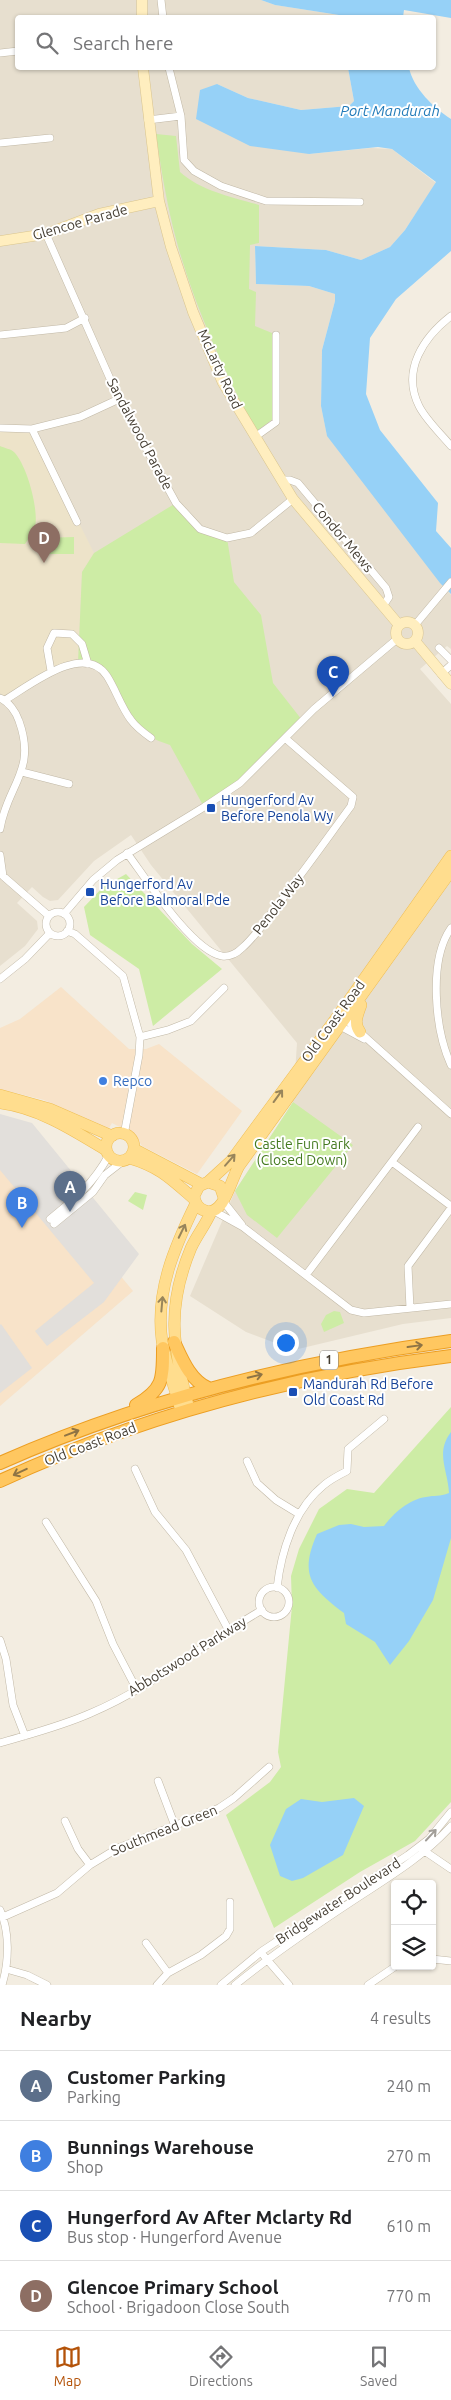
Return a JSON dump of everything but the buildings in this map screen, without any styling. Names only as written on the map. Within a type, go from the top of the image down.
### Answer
[{"type":"highway","name":"1","points":[[208,1388],[324,1361],[451,1341]]},
{"type":"highway","points":[[169,1345],[200,1384],[208,1388]]},
{"type":"highway","points":[[116,1416],[146,1399],[159,1386],[169,1345]]},
{"type":"highway","name":"1","points":[[185,1410],[313,1378],[451,1356]]},
{"type":"highway","name":"Old Coast Road","points":[[0,1463],[116,1416],[208,1388]]},
{"type":"highway","name":"Old Coast Road","points":[[0,1481],[84,1445],[185,1410]]},
{"type":"main road","name":"Old Coast Road","points":[[224,1200],[239,1166],[451,856]]},
{"type":"main road","name":"Old Coast Road","points":[[205,1183],[231,1160],[340,1020],[370,985],[451,872]]},
{"type":"main road","points":[[363,1036],[357,1028],[356,1019],[370,985]]},
{"type":"main road","points":[[0,1095],[50,1109],[112,1136],[124,1135],[131,1139],[129,1156]]},
{"type":"main road","points":[[0,1103],[52,1119],[107,1152],[112,1159],[129,1156],[205,1183],[220,1186],[224,1200],[213,1211],[191,1248],[179,1283],[169,1345]]},
{"type":"main road","points":[[107,1152],[108,1140],[112,1136]]},
{"type":"main road","points":[[129,1156],[169,1176],[195,1201],[200,1209],[213,1211]]},
{"type":"main road","points":[[185,1410],[161,1309],[170,1261],[195,1201],[196,1191],[205,1183]]},
{"type":"street","points":[[142,0],[142,15]]},
{"type":"street","points":[[161,0],[163,15]]},
{"type":"street","points":[[0,53],[15,51]]},
{"type":"street","name":"McLarty Road","points":[[143,70],[159,201],[171,247],[193,312],[223,383],[294,498],[399,625]]},
{"type":"street","points":[[170,70],[181,116],[184,160],[194,171],[221,186],[266,201],[360,202]]},
{"type":"street","points":[[148,120],[181,116]]},
{"type":"street","points":[[0,143],[50,138]]},
{"type":"street","name":"Glencoe Parade","points":[[0,241],[46,234],[99,214],[159,201]]},
{"type":"street","name":"Sandalwood Parade","points":[[46,234],[85,318],[119,399],[176,503],[200,529],[227,538],[251,533],[294,498]]},
{"type":"street","points":[[451,316],[429,335],[419,352],[414,371],[414,388],[419,407],[451,446]]},
{"type":"street","points":[[0,335],[66,328],[85,318]]},
{"type":"street","points":[[255,437],[276,422],[276,335]]},
{"type":"street","points":[[0,428],[32,429],[80,417],[119,399]]},
{"type":"street","points":[[32,429],[77,522]]},
{"type":"street","name":"Condor Mews","points":[[282,480],[298,483],[386,588],[389,596],[384,606]]},
{"type":"street","points":[[415,625],[451,582]]},
{"type":"street","points":[[409,622],[415,625],[418,635],[415,641],[405,644],[397,639],[396,632],[399,625],[409,622]]},
{"type":"street","points":[[51,672],[47,648],[54,633],[72,634],[82,644],[88,664]]},
{"type":"street","points":[[64,914],[93,880],[127,853],[226,793],[261,763],[329,695],[397,639]]},
{"type":"street","points":[[415,641],[451,684]]},
{"type":"street","points":[[439,648],[451,660]]},
{"type":"street","points":[[0,829],[7,803],[26,761],[25,736],[17,716],[2,699],[51,672],[78,662],[92,664],[105,674],[131,721],[151,738]]},
{"type":"street","points":[[441,674],[451,665]]},
{"type":"street","name":"Penola Way","points":[[127,853],[184,928],[202,944],[220,956],[231,956],[243,948],[295,884],[351,806],[353,797],[285,738]]},
{"type":"street","points":[[22,772],[69,784]]},
{"type":"street","points":[[0,854],[1,876],[49,916]]},
{"type":"street","points":[[56,912],[64,914],[69,922],[67,931],[60,936],[50,933],[46,924],[49,916],[56,912]]},
{"type":"street","points":[[451,928],[438,959],[437,997],[442,1039],[451,1066]]},
{"type":"street","points":[[67,931],[80,939],[123,976],[140,1037],[138,1062],[124,1135]]},
{"type":"street","points":[[0,979],[25,959],[50,933]]},
{"type":"street","points":[[140,1037],[168,1030],[191,1021],[224,988]]},
{"type":"street","points":[[340,1020],[363,1036],[450,1112]]},
{"type":"street","points":[[306,1275],[418,1127]]},
{"type":"street","points":[[107,1152],[99,1173],[84,1192],[52,1221],[93,1192],[105,1175],[129,1156]]},
{"type":"street","points":[[392,1162],[451,1207],[408,1266],[410,1308]]},
{"type":"street","points":[[224,1200],[244,1227]]},
{"type":"street","points":[[213,1211],[244,1227],[352,1310],[364,1313],[451,1304]]},
{"type":"street","points":[[277,1588],[283,1551],[299,1514],[323,1485],[347,1471],[348,1449],[384,1419]]},
{"type":"street","points":[[247,1461],[257,1483],[276,1500],[299,1514]]},
{"type":"street","points":[[135,1469],[155,1512],[186,1550],[228,1629]]},
{"type":"street","points":[[46,1522],[96,1600],[113,1644],[137,1690]]},
{"type":"street","points":[[277,1588],[288,1597],[289,1604],[286,1611],[274,1617],[267,1615],[262,1610],[260,1603],[261,1596],[266,1590],[277,1588]]},
{"type":"street","name":"Abbotswood Parkway","points":[[0,1743],[91,1713],[137,1690],[183,1662],[228,1629],[262,1610]]},
{"type":"street","points":[[0,1640],[6,1659],[13,1705],[25,1736]]},
{"type":"street","name":"Southmead Green","points":[[2,1914],[56,1893],[90,1865],[118,1848],[219,1808],[234,1798],[269,1767]]},
{"type":"street","points":[[158,1781],[175,1826]]},
{"type":"street","name":"Bridgewater Boulevard","points":[[221,1985],[261,1952],[419,1846],[429,1838],[451,1812]]},
{"type":"street","points":[[65,1821],[78,1849],[90,1865]]},
{"type":"street","name":"Bridgewater Boulevard","points":[[235,1985],[266,1959],[424,1853],[451,1826]]},
{"type":"street","points":[[419,1846],[424,1853],[451,1869]]},
{"type":"street","points":[[338,1900],[343,1908]]},
{"type":"street","points":[[157,1985],[168,1973],[201,1955],[226,1936],[230,1929],[230,1902]]},
{"type":"street","points":[[2,1914],[7,1950],[6,1969],[2,1985]]},
{"type":"street","points":[[146,1943],[168,1973]]},
{"type":"street","points":[[261,1952],[289,1985]]},
{"type":"street","points":[[436,1958],[451,1960]]},
{"type":"street","points":[[6,1969],[19,1972],[47,1985]]},
{"type":"street","points":[[368,1985],[391,1969]]},
{"type":"shaded area","points":[[0,0],[261,0],[275,5],[339,15],[15,15],[15,70],[348,70],[354,101],[349,106],[301,110],[248,98],[217,84],[309,154],[371,148],[392,149],[436,183],[405,230],[390,247],[361,260],[326,250],[255,246],[256,284],[309,286],[335,294],[335,301],[322,350],[321,406],[327,435],[451,595],[451,649],[447,646],[420,669],[451,704],[451,1318],[403,1324],[294,1350],[246,1332],[190,1296],[235,1191],[293,1102],[297,1043],[151,865],[131,835],[94,861],[58,900],[50,901],[32,887],[17,903],[37,921],[38,929],[25,946],[0,966]]},
{"type":"shaded area","points":[[0,428],[32,429],[94,553],[82,572],[78,663],[51,671],[5,700],[0,698]]},
{"type":"shaded area","points":[[61,987],[129,1049],[146,1049],[159,1044],[242,1111],[197,1174],[142,1146],[135,1135],[112,1123],[109,1128],[44,1100],[0,1089],[0,1028],[20,1019]]},
{"type":"shaded area","points":[[0,1114],[32,1123],[139,1254],[104,1302],[47,1346],[35,1331],[94,1283],[0,1170]]},
{"type":"shaded area","points":[[0,1130],[133,1291],[0,1406]]},
{"type":"shaded area","points":[[0,1325],[32,1368],[0,1393]]},
{"type":"green space","points":[[156,134],[176,136],[180,172],[188,179],[217,193],[259,205],[259,243],[250,245],[249,289],[256,292],[255,326],[272,333],[273,419],[256,432],[221,362],[183,264],[164,187]]},
{"type":"green space","points":[[0,446],[13,451],[19,458],[34,499],[35,527],[25,544],[0,543]]},
{"type":"green space","points":[[176,503],[200,529],[227,538],[234,582],[261,615],[273,683],[302,720],[261,763],[204,807],[170,745],[143,733],[125,711],[106,676],[99,670],[78,663],[82,572],[94,553]]},
{"type":"green space","points":[[74,537],[74,554],[42,554],[42,538]]},
{"type":"green space","points":[[126,874],[192,944],[222,969],[153,1026],[139,969],[90,935],[84,907],[103,887]]},
{"type":"green space","name":"Castle Fun Park (Closed Down)","points":[[293,1102],[353,1145],[277,1238],[247,1215],[235,1191]]},
{"type":"green space","points":[[135,1192],[147,1195],[143,1210],[128,1201]]},
{"type":"green space","points":[[334,1311],[340,1312],[344,1323],[324,1332],[321,1324],[326,1315]]},
{"type":"green space","points":[[451,1407],[451,1802],[415,1841],[360,1872],[274,1928],[226,1815],[270,1782],[281,1767],[278,1752],[292,1606],[291,1576],[299,1549],[319,1509],[347,1489],[374,1493]]},
{"type":"water","points":[[261,0],[451,0],[451,18],[404,10],[403,15],[339,15],[275,5]]},
{"type":"water","name":"Port Mandurah","points":[[348,70],[410,70],[415,83],[425,97],[451,119],[451,251],[396,299],[370,338],[366,394],[380,430],[438,503],[436,531],[451,548],[451,594],[440,583],[327,436],[321,406],[322,350],[335,301],[335,294],[309,286],[256,284],[255,246],[326,250],[361,260],[390,247],[405,230],[436,182],[392,149],[378,147],[309,154],[250,146],[196,119],[200,90],[217,84],[248,98],[301,110],[349,106],[354,101]]},
{"type":"water","points":[[451,1432],[451,1538],[433,1600],[409,1641],[390,1665],[375,1642],[346,1624],[344,1613],[316,1588],[311,1580],[309,1570],[312,1548],[317,1534],[339,1525],[384,1526],[397,1512],[408,1504],[420,1498],[449,1493],[443,1454],[446,1440]]},
{"type":"water","points":[[354,1798],[364,1806],[343,1855],[303,1878],[292,1881],[280,1876],[270,1845],[286,1809],[301,1799],[322,1802]]},
{"type":"place","name":"Glencoe Primary School","points":[[44,563]]},
{"type":"place","name":"Hungerford Av After Mclarty Rd","points":[[333,697]]},
{"type":"place","name":"Hungerford Av Before Penola Wy","points":[[211,808]]},
{"type":"place","name":"Hungerford Av Before Balmoral Pde","points":[[90,892]]},
{"type":"place","name":"Repco","points":[[103,1081]]},
{"type":"place","name":"Customer Parking","points":[[70,1212]]},
{"type":"place","name":"Bunnings Warehouse","points":[[22,1228]]},
{"type":"place","name":"Mandurah Rd Before Old Coast Rd","points":[[293,1392]]}]
